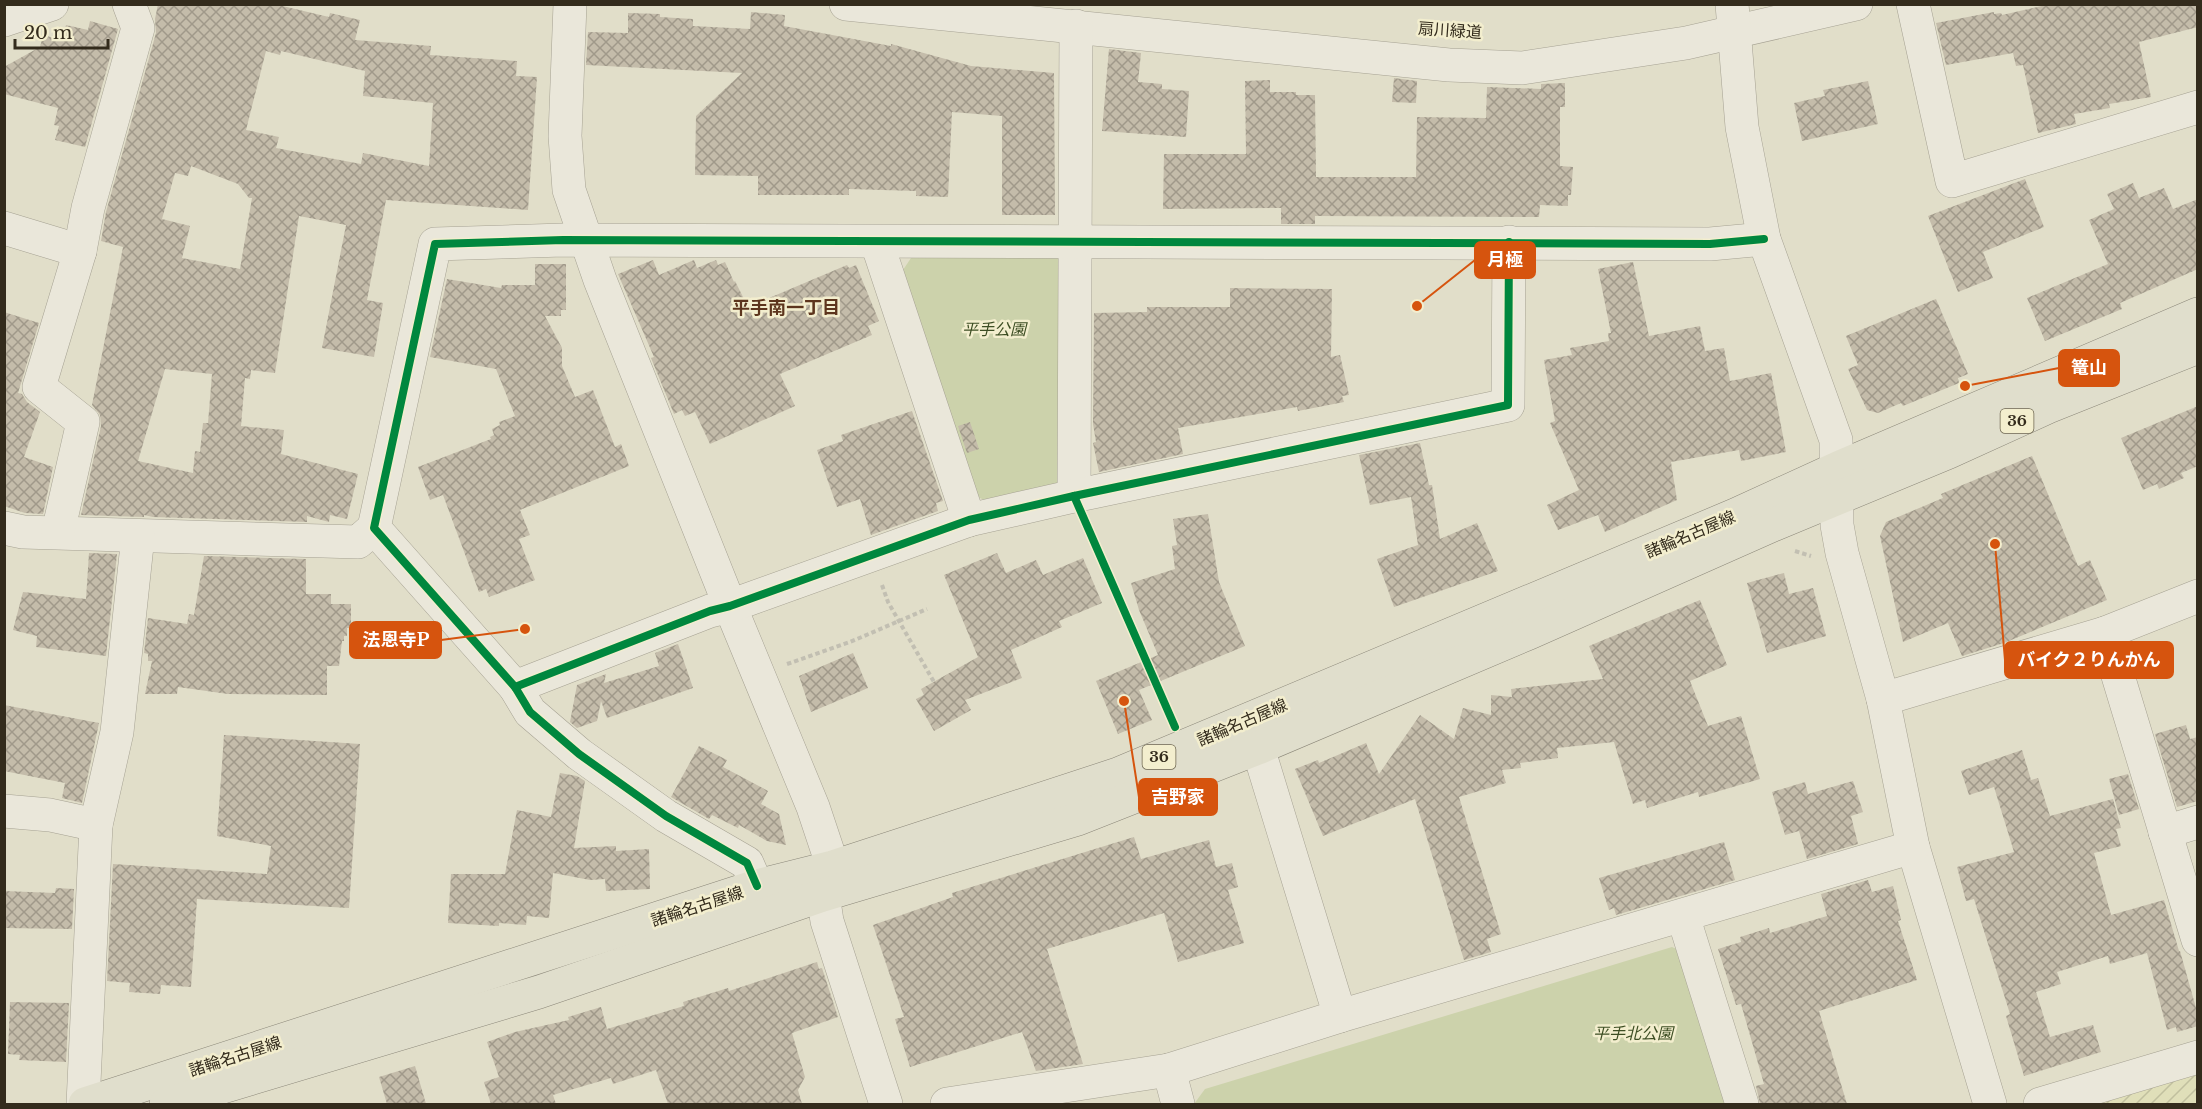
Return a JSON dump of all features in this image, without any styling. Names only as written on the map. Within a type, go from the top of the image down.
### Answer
[{"type":"main road","name":"諸輪名古屋線","points":[[84,1104],[757,886],[828,881],[1078,819],[1193,775],[1528,633],[1837,483],[2198,314]]},
{"type":"main road","name":"諸輪名古屋線","points":[[166,1104],[539,993],[828,881],[1118,774],[1735,516],[1837,483],[1949,452],[2048,407],[2198,347]]},
{"type":"street","points":[[4,20],[52,4]]},
{"type":"street","points":[[58,532],[83,422],[39,387],[80,251],[88,208],[138,28],[129,4]]},
{"type":"street","points":[[570,4],[565,136],[569,190],[600,280],[813,807],[828,881],[827,921],[886,1104]]},
{"type":"street","points":[[846,4],[1449,65],[1522,68],[1686,43],[1733,18],[1856,4]]},
{"type":"street","points":[[1913,4],[1952,181],[2198,107]]},
{"type":"street","points":[[1733,18],[1742,127],[1764,239],[1836,440],[1838,525],[1842,553],[1883,699],[1913,847],[1990,1104]]},
{"type":"street","points":[[1074,496],[1076,26]]},
{"type":"street","points":[[4,228],[80,251]]},
{"type":"street","points":[[4,528],[23,532],[358,542],[374,528],[435,244],[563,240],[587,242],[1710,244],[1764,239]]},
{"type":"street","points":[[515,687],[710,611],[730,606],[969,520],[1508,405],[1509,242]]},
{"type":"street","points":[[877,243],[969,520]]},
{"type":"street","points":[[374,528],[515,687],[530,712],[579,754],[666,816],[747,863],[757,886]]},
{"type":"street","points":[[84,1104],[96,825],[117,732],[138,536]]},
{"type":"street","points":[[1883,699],[2105,633],[2198,596]]},
{"type":"street","points":[[2105,633],[2198,940]]},
{"type":"street","points":[[1258,748],[1340,1016]]},
{"type":"street","points":[[4,811],[50,815],[96,825]]},
{"type":"street","points":[[2165,832],[2198,822]]},
{"type":"street","points":[[947,1104],[1168,1070],[1340,1016],[1913,847]]},
{"type":"street","points":[[1683,916],[1742,1104]]},
{"type":"street","points":[[2040,1104],[2198,1057]]},
{"type":"street","points":[[1168,1070],[1178,1104]]},
{"type":"path","points":[[1074,496],[1175,727]]},
{"type":"path","points":[[1794,551],[1814,557],[1816,562]]},
{"type":"path","points":[[881,581],[888,602],[934,682]]},
{"type":"path","points":[[758,673],[850,642],[927,609]]},
{"type":"green space","name":"平手公園","points":[[1057,254],[1068,267],[1067,479],[1055,490],[992,504],[972,494],[899,276],[913,255]]},
{"type":"green space","name":"平手北公園","points":[[1672,947],[1683,952],[1728,1104],[1194,1104],[1205,1089]]},
{"type":"green space","points":[[2197,1068],[2197,1104],[2081,1104]]},
{"type":"building","points":[[158,4],[274,4],[329,17],[330,13],[360,20],[355,40],[431,46],[430,55],[517,61],[516,76],[537,77],[528,210],[386,200],[367,300],[383,303],[374,357],[322,348],[346,225],[299,216],[275,373],[251,370],[250,379],[245,378],[241,426],[284,430],[281,454],[358,474],[347,519],[330,515],[329,522],[307,516],[307,522],[144,515],[144,517],[81,515],[101,426],[100,415],[92,405],[123,247],[101,241],[106,212],[156,33],[155,19]],"holes":[[[266,51],[280,55],[281,51],[365,71],[363,96],[433,103],[429,166],[363,153],[361,164],[276,148],[279,137],[246,130]],[[191,166],[238,184],[249,198],[252,198],[240,269],[182,258],[190,226],[162,219],[175,173],[188,176]],[[165,369],[212,374],[208,423],[203,423],[200,452],[195,451],[193,473],[138,461]]]},
{"type":"building","points":[[2050,4],[2198,4],[2198,27],[2139,42],[2151,97],[2109,104],[2110,108],[2074,114],[2076,124],[2038,133],[2023,65],[2016,66],[2013,53],[1946,65],[1936,23],[1994,12],[1994,14],[2001,13],[2002,15]]},
{"type":"building","points":[[751,12],[785,15],[784,26],[891,46],[891,44],[971,66],[1054,73],[1055,215],[1002,215],[1002,116],[952,112],[948,197],[916,196],[916,191],[849,189],[849,195],[758,195],[758,176],[695,175],[696,116],[742,73],[586,65],[588,32],[628,33],[628,13],[660,14],[660,17],[693,19],[693,26],[750,29]]},
{"type":"building","points":[[90,21],[118,29],[85,147],[55,140],[59,126],[54,125],[58,108],[4,94],[4,67],[40,47],[43,35],[62,40],[66,25],[88,30]]},
{"type":"building","points":[[1109,49],[1141,53],[1138,82],[1162,84],[1162,89],[1189,91],[1186,137],[1102,131]]},
{"type":"building","points":[[1394,78],[1417,81],[1416,103],[1392,102]]},
{"type":"building","points":[[1270,80],[1270,92],[1315,95],[1316,177],[1416,177],[1417,117],[1486,118],[1487,87],[1541,89],[1541,84],[1565,83],[1565,107],[1560,107],[1560,166],[1573,167],[1568,206],[1540,205],[1539,217],[1315,216],[1315,224],[1281,224],[1281,208],[1163,209],[1164,154],[1246,154],[1245,81]]},
{"type":"building","points":[[1868,81],[1878,124],[1802,141],[1794,103],[1825,96],[1823,90]]},
{"type":"building","points":[[2025,179],[2044,227],[1983,252],[1993,278],[1958,292],[1928,216]]},
{"type":"building","points":[[2133,183],[2139,198],[2164,188],[2173,209],[2198,199],[2198,269],[2120,303],[2122,309],[2045,341],[2027,298],[2108,264],[2089,220],[2114,209],[2107,194]]},
{"type":"building","points":[[653,260],[659,275],[694,260],[697,268],[716,260],[718,265],[725,262],[748,307],[847,265],[849,268],[856,265],[879,321],[868,326],[872,335],[780,374],[795,406],[710,444],[695,412],[685,416],[682,410],[674,414],[651,358],[654,357],[618,274]]},
{"type":"building","points":[[1633,262],[1649,336],[1700,326],[1705,351],[1724,348],[1730,381],[1771,373],[1786,452],[1741,461],[1739,450],[1671,462],[1677,500],[1605,532],[1598,515],[1558,530],[1547,505],[1579,490],[1550,423],[1555,421],[1544,360],[1572,355],[1570,348],[1609,341],[1608,333],[1611,333],[1598,269]]},
{"type":"building","points":[[535,264],[566,264],[566,310],[561,310],[561,316],[545,316],[562,348],[562,366],[575,397],[593,390],[615,447],[621,444],[629,466],[520,510],[530,535],[519,539],[535,580],[489,597],[486,589],[479,592],[443,495],[430,500],[418,467],[491,439],[490,437],[494,435],[492,429],[500,425],[499,422],[515,416],[496,369],[430,357],[447,279],[501,288],[502,285],[535,285]]},
{"type":"building","points":[[1230,288],[1332,289],[1331,357],[1340,355],[1349,395],[1342,396],[1344,402],[1298,411],[1297,407],[1178,428],[1183,454],[1099,472],[1093,443],[1096,442],[1093,424],[1094,313],[1147,312],[1147,307],[1230,307]]},
{"type":"building","points":[[1936,299],[1968,374],[1958,378],[1959,383],[1903,406],[1901,403],[1878,413],[1867,410],[1848,369],[1858,365],[1846,336]]},
{"type":"building","points":[[4,312],[39,323],[18,393],[22,394],[27,402],[40,412],[24,457],[53,467],[43,514],[25,513],[4,506]]},
{"type":"building","points":[[2198,406],[2198,466],[2181,473],[2184,478],[2159,489],[2157,484],[2143,490],[2121,438]]},
{"type":"building","points":[[912,411],[943,501],[936,503],[938,511],[871,535],[860,499],[837,507],[817,450],[843,441],[841,435]]},
{"type":"building","points":[[970,422],[979,449],[967,453],[958,426]]},
{"type":"building","points":[[1420,443],[1429,485],[1432,485],[1440,539],[1477,523],[1498,571],[1394,607],[1377,559],[1418,545],[1411,497],[1370,505],[1359,455]]},
{"type":"building","points":[[2032,456],[2078,566],[2090,560],[2107,600],[2004,643],[1962,656],[1948,623],[1903,642],[1880,536],[1886,522],[1943,498],[1941,494]]},
{"type":"building","points":[[1208,514],[1219,582],[1245,646],[1139,690],[1152,720],[1118,734],[1096,681],[1158,655],[1139,610],[1131,583],[1175,569],[1172,546],[1177,545],[1173,519]]},
{"type":"building","points":[[89,553],[117,554],[106,656],[36,647],[37,636],[13,630],[23,592],[86,599]]},
{"type":"building","points":[[997,553],[1006,573],[1036,560],[1043,575],[1083,558],[1102,603],[1059,621],[1062,627],[1011,650],[1022,678],[965,700],[971,710],[934,731],[916,699],[924,695],[921,689],[978,657],[944,575]]},
{"type":"building","points":[[204,556],[306,559],[306,594],[331,594],[331,604],[351,604],[351,628],[347,628],[347,636],[344,636],[344,641],[342,641],[339,666],[327,666],[327,695],[228,694],[178,687],[177,694],[145,694],[152,661],[148,661],[148,654],[144,653],[148,618],[187,624],[189,614],[194,615]]},
{"type":"building","points":[[1784,573],[1789,594],[1813,588],[1826,636],[1767,653],[1747,583]]},
{"type":"building","points":[[1700,600],[1727,665],[1690,681],[1708,726],[1741,716],[1760,779],[1699,797],[1698,792],[1647,808],[1645,800],[1633,804],[1614,742],[1557,748],[1558,758],[1520,763],[1521,768],[1502,770],[1506,783],[1459,797],[1501,934],[1487,939],[1491,952],[1464,960],[1415,799],[1323,836],[1295,769],[1318,760],[1319,763],[1366,743],[1379,774],[1420,715],[1454,739],[1463,708],[1491,715],[1491,695],[1512,697],[1511,689],[1603,679],[1589,646]]},
{"type":"building","points":[[678,644],[693,688],[607,718],[601,701],[597,721],[577,728],[570,722],[577,685],[606,674],[604,683],[659,666],[655,653]]},
{"type":"building","points":[[853,653],[868,688],[811,712],[799,676]]},
{"type":"building","points":[[4,705],[99,723],[82,803],[62,798],[65,783],[4,771]]},
{"type":"building","points":[[2186,725],[2190,739],[2198,737],[2198,801],[2177,807],[2155,734]]},
{"type":"building","points":[[224,735],[360,744],[349,908],[197,899],[191,987],[161,985],[160,994],[129,992],[130,983],[107,981],[113,864],[267,874],[271,846],[217,836]]},
{"type":"building","points":[[699,746],[727,760],[723,767],[768,791],[761,804],[779,814],[786,845],[767,841],[739,825],[738,828],[712,815],[709,819],[671,797]]},
{"type":"building","points":[[2022,750],[2031,780],[2038,778],[2050,816],[2113,799],[2121,828],[2116,829],[2121,846],[2094,853],[2111,915],[2164,900],[2198,1015],[2198,1026],[2177,1032],[2176,1027],[2167,1030],[2147,953],[2110,964],[2108,956],[2057,972],[2061,984],[2036,992],[2050,1037],[2093,1025],[2101,1052],[2024,1076],[2006,1016],[2010,1014],[1974,899],[1966,901],[1957,867],[2014,852],[1994,787],[1969,795],[1961,771]]},
{"type":"building","points":[[560,773],[577,776],[585,781],[574,848],[616,846],[616,851],[649,849],[650,889],[606,891],[605,879],[590,880],[553,873],[549,918],[527,916],[526,925],[448,923],[451,874],[505,874],[517,810],[551,817]]},
{"type":"building","points":[[2128,774],[2139,809],[2119,815],[2109,779]]},
{"type":"building","points":[[1853,781],[1863,812],[1851,816],[1858,844],[1807,859],[1799,831],[1785,835],[1772,792],[1805,782],[1808,794]]},
{"type":"building","points":[[1134,837],[1141,859],[1209,840],[1216,867],[1232,863],[1238,887],[1228,890],[1244,943],[1178,962],[1164,913],[1047,949],[1083,1064],[1036,1071],[1022,1032],[910,1067],[895,1019],[904,1017],[873,925],[953,897],[952,893]]},
{"type":"building","points":[[1724,842],[1735,880],[1616,915],[1614,908],[1609,910],[1599,878]]},
{"type":"building","points":[[1868,880],[1872,892],[1893,886],[1901,920],[1898,921],[1917,980],[1819,1011],[1847,1104],[1760,1104],[1756,1086],[1764,1084],[1741,1004],[1736,1005],[1718,949],[1741,942],[1740,937],[1769,928],[1770,933],[1827,916],[1821,894]]},
{"type":"building","points":[[56,888],[74,889],[72,929],[4,928],[4,891],[55,893]]},
{"type":"building","points":[[817,962],[819,969],[822,968],[838,1017],[792,1033],[805,1077],[798,1090],[802,1104],[668,1104],[656,1070],[613,1084],[611,1078],[553,1095],[556,1104],[491,1104],[484,1082],[499,1077],[487,1042],[515,1032],[569,1020],[568,1017],[601,1007],[607,1029],[684,1006],[683,1002],[728,988],[729,991]]},
{"type":"building","points":[[10,1002],[69,1003],[66,1062],[19,1060],[20,1055],[8,1054]]},
{"type":"building","points":[[415,1066],[426,1104],[387,1104],[379,1077]]},
{"type":"cycle path","points":[[757,886],[747,863],[666,816],[579,754],[530,712],[515,687],[374,528],[435,244],[563,240],[1710,244],[1764,239]]},
{"type":"cycle path","points":[[515,687],[710,611],[730,606],[969,520],[1508,405],[1509,242]]},
{"type":"cycle path","points":[[1074,496],[1175,727]]},
{"type":"place","name":"月極","points":[[1417,306]]},
{"type":"place","name":"篭山","points":[[1965,386]]},
{"type":"place","name":"バイク２りんかん","points":[[1995,544]]},
{"type":"place","name":"法恩寺P","points":[[525,629]]},
{"type":"place","name":"吉野家","points":[[1124,701]]},
{"type":"district","name":"平手南一丁目","points":[[786,308]]}]
